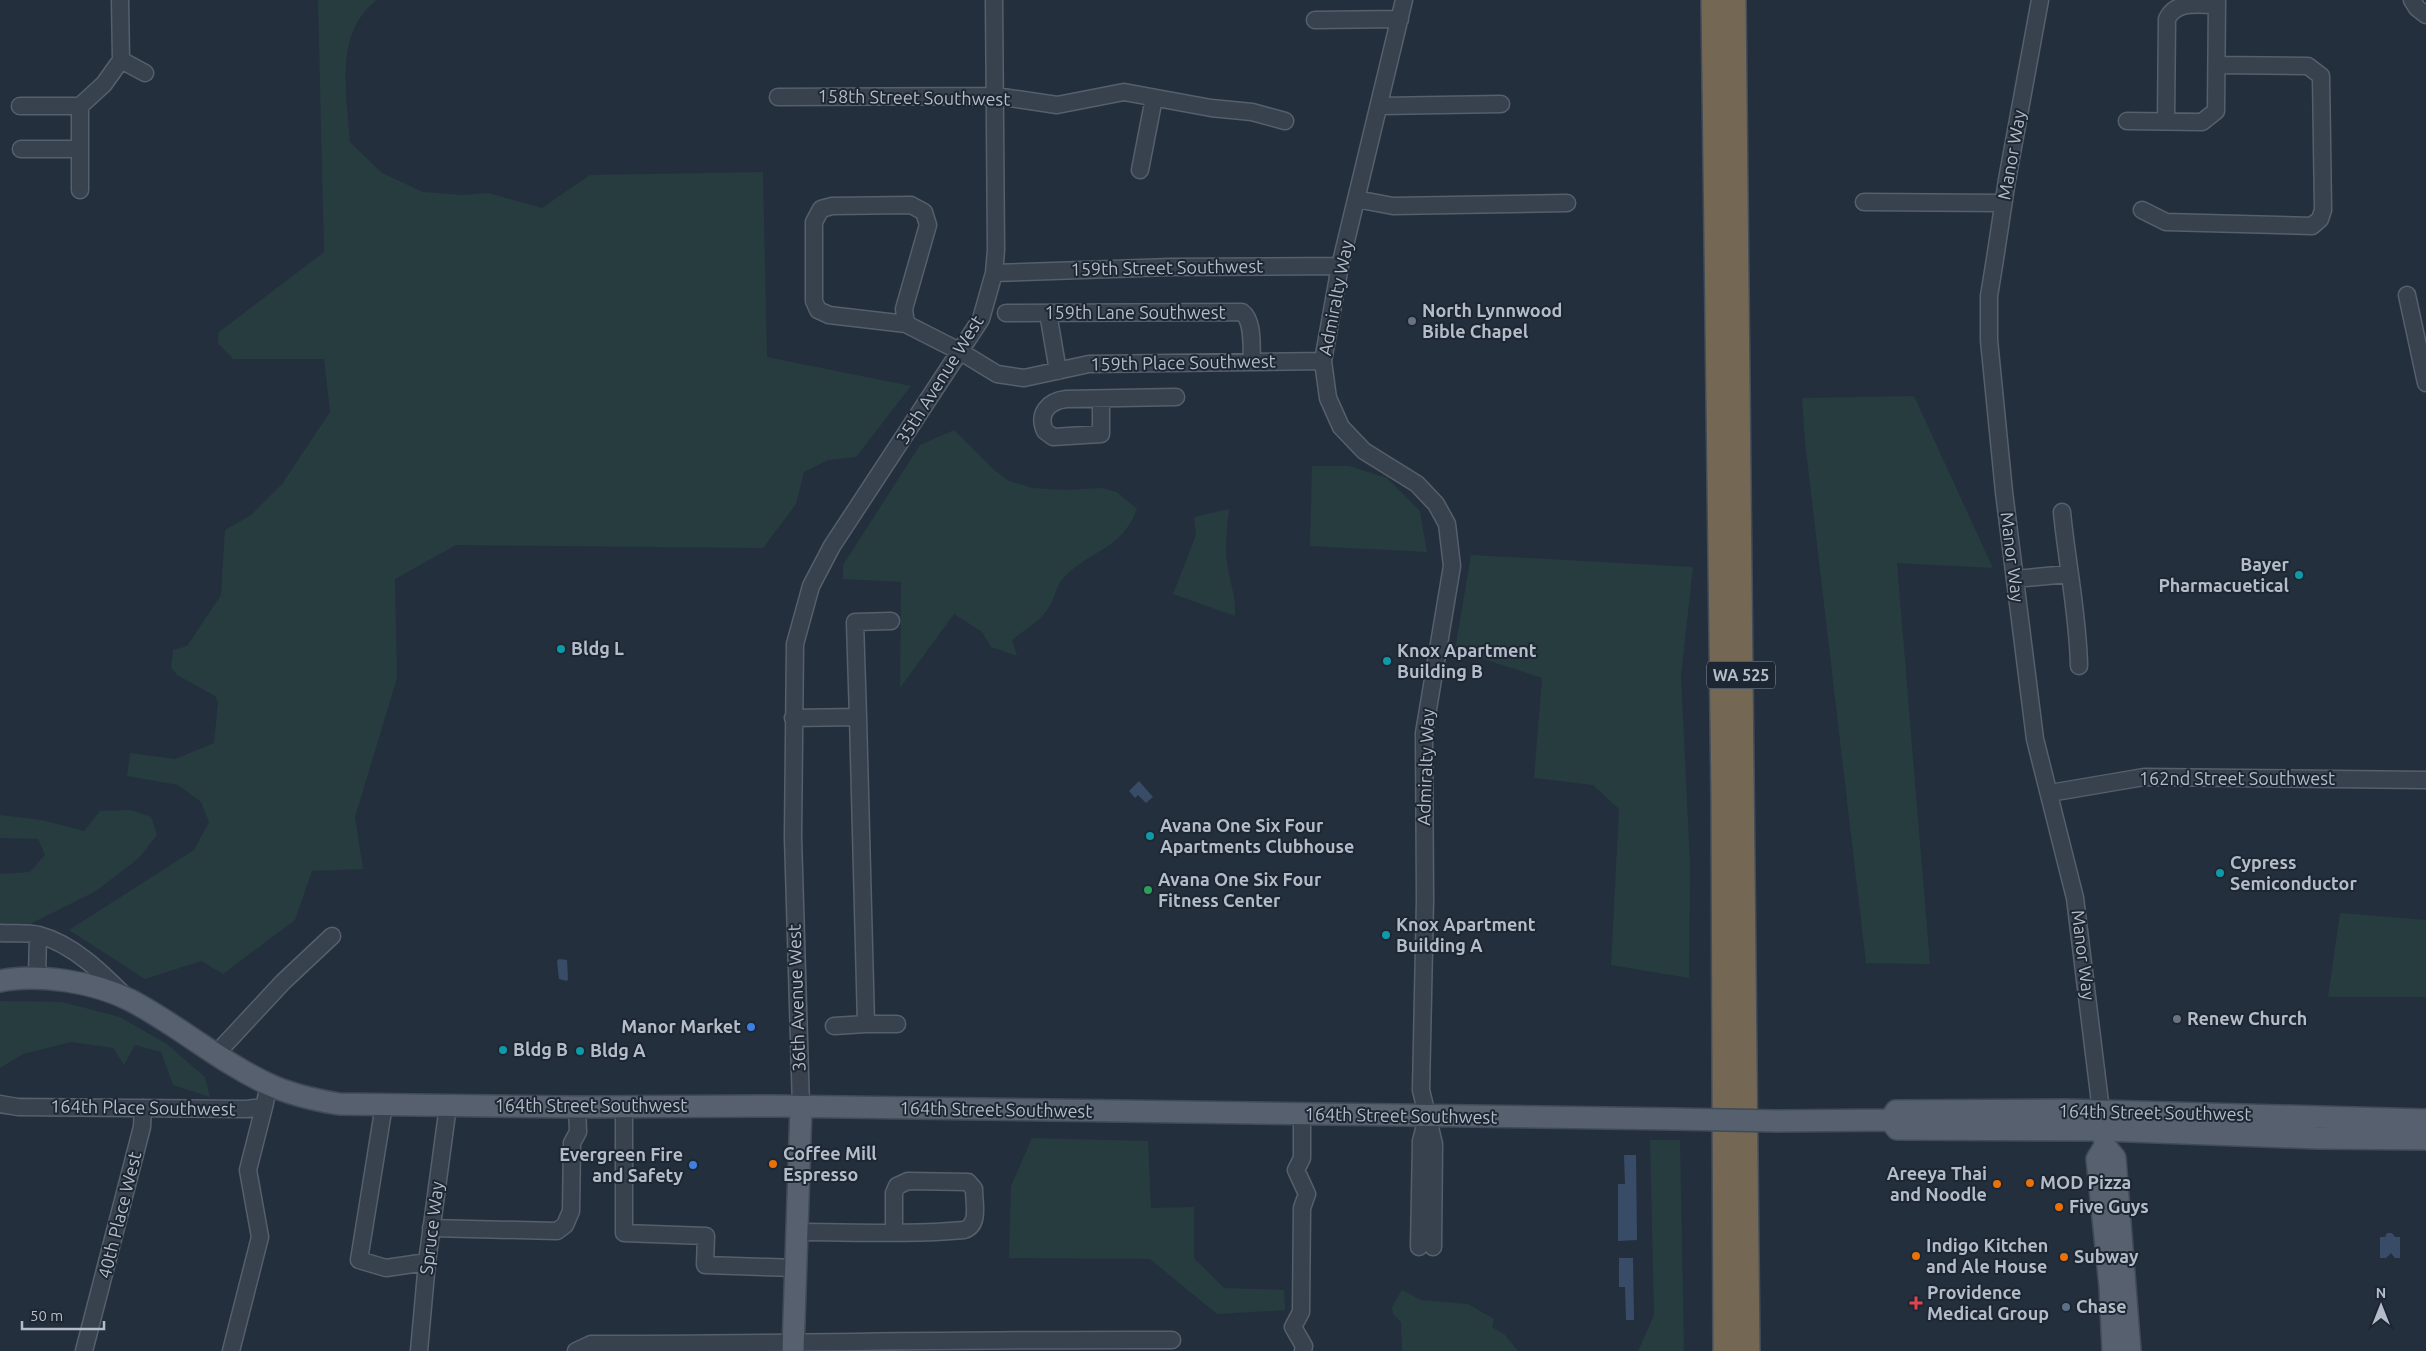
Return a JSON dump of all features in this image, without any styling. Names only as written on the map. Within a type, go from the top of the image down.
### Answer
[{"type":"highway","name":"WA 525","points":[[1714,0],[1724,796],[1726,1351]]},
{"type":"highway","name":"WA 525","points":[[1733,0],[1747,1351]]},
{"type":"main road","name":"164th Street Southwest","points":[[0,981],[37,977],[84,985],[129,1000],[269,1085],[310,1099],[339,1104],[801,1107],[1777,1120],[1890,1120],[1896,1111],[2103,1129],[2317,1138],[2426,1139]]},
{"type":"main road","name":"36th Avenue West","points":[[793,1347],[801,1107]]},
{"type":"main road","name":"164th Street Southwest","points":[[2103,1129],[2426,1120]]},
{"type":"main road","points":[[2103,1129],[2097,1159],[2110,1286],[2113,1351]]},
{"type":"main road","points":[[2103,1129],[2115,1158],[2130,1351]]},
{"type":"street","points":[[20,106],[80,106],[104,84],[120,60],[120,0]]},
{"type":"street","name":"35th Avenue West","points":[[795,644],[811,586],[832,546],[981,319],[994,272],[996,96],[994,0]]},
{"type":"street","name":"Admiralty Way","points":[[1404,0],[1340,266],[1323,361],[1328,398],[1340,426],[1364,451],[1417,484],[1436,504],[1447,524],[1452,566],[1424,733],[1425,910],[1421,1080],[1427,1116]]},
{"type":"street","name":"Manor Way","points":[[2040,0],[2003,203],[1989,296],[1988,340],[1992,392],[2035,739],[2071,873],[2079,917],[2103,1129]]},
{"type":"street","points":[[2127,121],[2202,122],[2216,111],[2217,3],[2181,6],[2171,10],[2167,18],[2166,121]]},
{"type":"street","points":[[1316,20],[1400,19]]},
{"type":"street","points":[[120,60],[145,72]]},
{"type":"street","points":[[2142,210],[2166,222],[2312,226],[2320,219],[2323,210],[2321,76],[2308,66],[2217,65]]},
{"type":"street","name":"158th Street Southwest","points":[[778,97],[996,96],[1057,106],[1124,92],[1211,108],[1252,112],[1285,121]]},
{"type":"street","points":[[1140,170],[1154,98]]},
{"type":"street","points":[[1380,106],[1501,104]]},
{"type":"street","points":[[80,106],[80,190]]},
{"type":"street","points":[[21,149],[80,149]]},
{"type":"street","points":[[1356,199],[1394,206],[1567,203]]},
{"type":"street","points":[[1864,202],[2003,203]]},
{"type":"street","name":"159th Place Southwest","points":[[906,324],[904,309],[928,225],[924,212],[911,205],[832,206],[821,209],[814,222],[814,302],[818,310],[829,315],[906,324],[961,352],[997,374],[1024,378],[1089,364],[1323,361]]},
{"type":"street","name":"159th Street Southwest","points":[[994,272],[1171,267],[1340,266]]},
{"type":"street","points":[[2407,295],[2426,384]]},
{"type":"street","name":"159th Lane Southwest","points":[[1006,313],[1242,312],[1247,316],[1249,322],[1252,361]]},
{"type":"street","points":[[1048,313],[1058,370]]},
{"type":"street","points":[[1101,399],[1176,397]]},
{"type":"street","points":[[2062,512],[2068,574],[2078,626],[2079,666]]},
{"type":"street","points":[[2015,579],[2068,574]]},
{"type":"street","points":[[866,1024],[855,622],[891,621]]},
{"type":"street","name":"36th Avenue West","points":[[795,644],[793,718],[795,941],[801,1107]]},
{"type":"street","points":[[793,718],[858,717]]},
{"type":"street","name":"162nd Street Southwest","points":[[2050,793],[2144,777],[2426,780]]},
{"type":"street","points":[[0,933],[38,935],[54,941],[99,970],[129,1000]]},
{"type":"street","points":[[37,977],[38,935]]},
{"type":"street","points":[[216,1054],[283,982],[332,936]]},
{"type":"street","points":[[834,1026],[897,1024]]},
{"type":"street","points":[[232,1351],[260,1238],[248,1170],[269,1085]]},
{"type":"street","name":"164th Place Southwest","points":[[0,1104],[18,1107],[246,1109],[264,1106]]},
{"type":"street","points":[[384,1105],[359,1260],[386,1268],[427,1262]]},
{"type":"street","name":"Spruce Way","points":[[420,1351],[427,1262],[448,1106]]},
{"type":"street","points":[[431,1228],[557,1231],[565,1225],[571,1211],[572,1143],[578,1132],[577,1107]]},
{"type":"street","points":[[624,1107],[624,1233],[706,1236],[705,1265],[796,1268]]},
{"type":"street","name":"40th Place West","points":[[84,1351],[142,1127],[143,1108]]},
{"type":"street","points":[[1302,1115],[1302,1158],[1296,1170],[1306,1194],[1302,1208],[1301,1312],[1293,1327],[1304,1346],[1304,1351]]},
{"type":"street","points":[[1426,1247],[1421,1141],[1427,1116]]},
{"type":"street","points":[[797,1232],[894,1232],[954,1231],[971,1228],[974,1223],[974,1189],[972,1184],[968,1182],[908,1181],[902,1183],[894,1192],[894,1232]]},
{"type":"street","points":[[576,1351],[591,1344],[793,1347],[1009,1345],[1172,1340]]},
{"type":"green space","points":[[318,0],[377,0],[363,14],[354,29],[348,47],[346,85],[350,142],[382,173],[423,192],[461,195],[488,193],[542,208],[590,175],[763,172],[767,357],[911,386],[856,457],[828,460],[804,472],[796,504],[763,548],[456,545],[395,579],[397,678],[355,817],[363,869],[312,871],[295,920],[223,974],[201,961],[145,979],[69,930],[194,850],[209,822],[201,802],[178,785],[127,776],[130,753],[175,759],[214,743],[218,702],[215,696],[177,675],[171,667],[173,650],[187,646],[221,595],[225,530],[251,515],[282,484],[330,412],[324,359],[233,359],[218,343],[219,332],[324,252]]},
{"type":"green space","points":[[1914,396],[1993,568],[1897,563],[1930,964],[1866,963],[1805,442],[1802,398]]},
{"type":"green space","points":[[954,430],[993,469],[1009,481],[1033,488],[1066,490],[1102,488],[1117,492],[1137,509],[1123,533],[1115,541],[1065,576],[1044,614],[1012,640],[1017,656],[991,647],[982,632],[954,614],[900,688],[901,582],[843,579],[843,565],[920,445]]},
{"type":"green space","points":[[1312,466],[1349,466],[1387,478],[1420,511],[1427,552],[1310,546]]},
{"type":"green space","points":[[1229,509],[1226,554],[1234,598],[1235,616],[1173,594],[1196,535],[1194,517]]},
{"type":"green space","points":[[1471,555],[1693,567],[1681,676],[1690,862],[1689,978],[1611,965],[1619,809],[1593,785],[1534,778],[1542,678],[1455,650]]},
{"type":"green space","points":[[131,810],[151,817],[157,835],[139,858],[96,891],[26,926],[0,924],[0,874],[30,872],[45,855],[38,839],[0,838],[0,815],[42,820],[84,831],[100,811]]},
{"type":"green space","points":[[2340,913],[2426,920],[2426,997],[2328,997]]},
{"type":"green space","points":[[0,1001],[62,1002],[120,1017],[167,1044],[205,1077],[210,1097],[173,1085],[161,1052],[135,1045],[124,1065],[113,1048],[71,1042],[23,1054],[0,1068]]},
{"type":"green space","points":[[1032,1138],[1148,1141],[1151,1208],[1194,1207],[1194,1258],[1224,1288],[1284,1290],[1285,1310],[1217,1314],[1150,1259],[1009,1258],[1011,1186]]},
{"type":"green space","points":[[1650,1140],[1680,1140],[1684,1351],[1638,1351],[1654,1315]]},
{"type":"green space","points":[[1402,1290],[1421,1300],[1468,1304],[1494,1319],[1492,1327],[1504,1334],[1518,1351],[1402,1351],[1401,1322],[1393,1314],[1392,1307]]},
{"type":"water","points":[[1139,781],[1153,797],[1146,803],[1138,795],[1135,798],[1129,791]]},
{"type":"water","points":[[559,959],[567,960],[567,981],[559,979],[557,961]]},
{"type":"water","points":[[1624,1155],[1636,1155],[1637,1240],[1618,1241],[1618,1184],[1625,1184]]},
{"type":"water","points":[[2387,1233],[2400,1237],[2400,1258],[2395,1258],[2391,1253],[2386,1258],[2380,1258],[2380,1237],[2385,1237]]},
{"type":"water","points":[[1619,1258],[1633,1258],[1634,1320],[1626,1320],[1625,1287],[1619,1287]]},
{"type":"place","name":"North Lynnwood Bible Chapel","points":[[1412,321]]},
{"type":"place","name":"Bayer Pharmacuetical","points":[[2299,575]]},
{"type":"place","name":"Bldg L","points":[[561,649]]},
{"type":"place","name":"Knox Apartment Building B","points":[[1387,661]]},
{"type":"place","name":"Avana One Six Four Apartments Clubhouse","points":[[1150,836]]},
{"type":"place","name":"Cypress Semiconductor","points":[[2220,873]]},
{"type":"place","name":"Avana One Six Four Fitness Center","points":[[1148,890]]},
{"type":"place","name":"Knox Apartment Building A","points":[[1386,935]]},
{"type":"place","name":"Renew Church","points":[[2177,1019]]},
{"type":"place","name":"Manor Market","points":[[751,1027]]},
{"type":"place","name":"Bldg B","points":[[503,1050]]},
{"type":"place","name":"Bldg A","points":[[580,1051]]},
{"type":"place","name":"Coffee Mill Espresso","points":[[773,1164]]},
{"type":"place","name":"Evergreen Fire and Safety","points":[[693,1165]]},
{"type":"place","name":"MOD Pizza","points":[[2030,1183]]},
{"type":"place","name":"Areeya Thai and Noodle","points":[[1997,1184]]},
{"type":"place","name":"Five Guys","points":[[2059,1207]]},
{"type":"place","name":"Indigo Kitchen and Ale House","points":[[1916,1256]]},
{"type":"place","name":"Subway","points":[[2064,1257]]},
{"type":"place","name":"Providence Medical Group","points":[[1916,1303]]},
{"type":"place","name":"Chase","points":[[2066,1307]]}]
